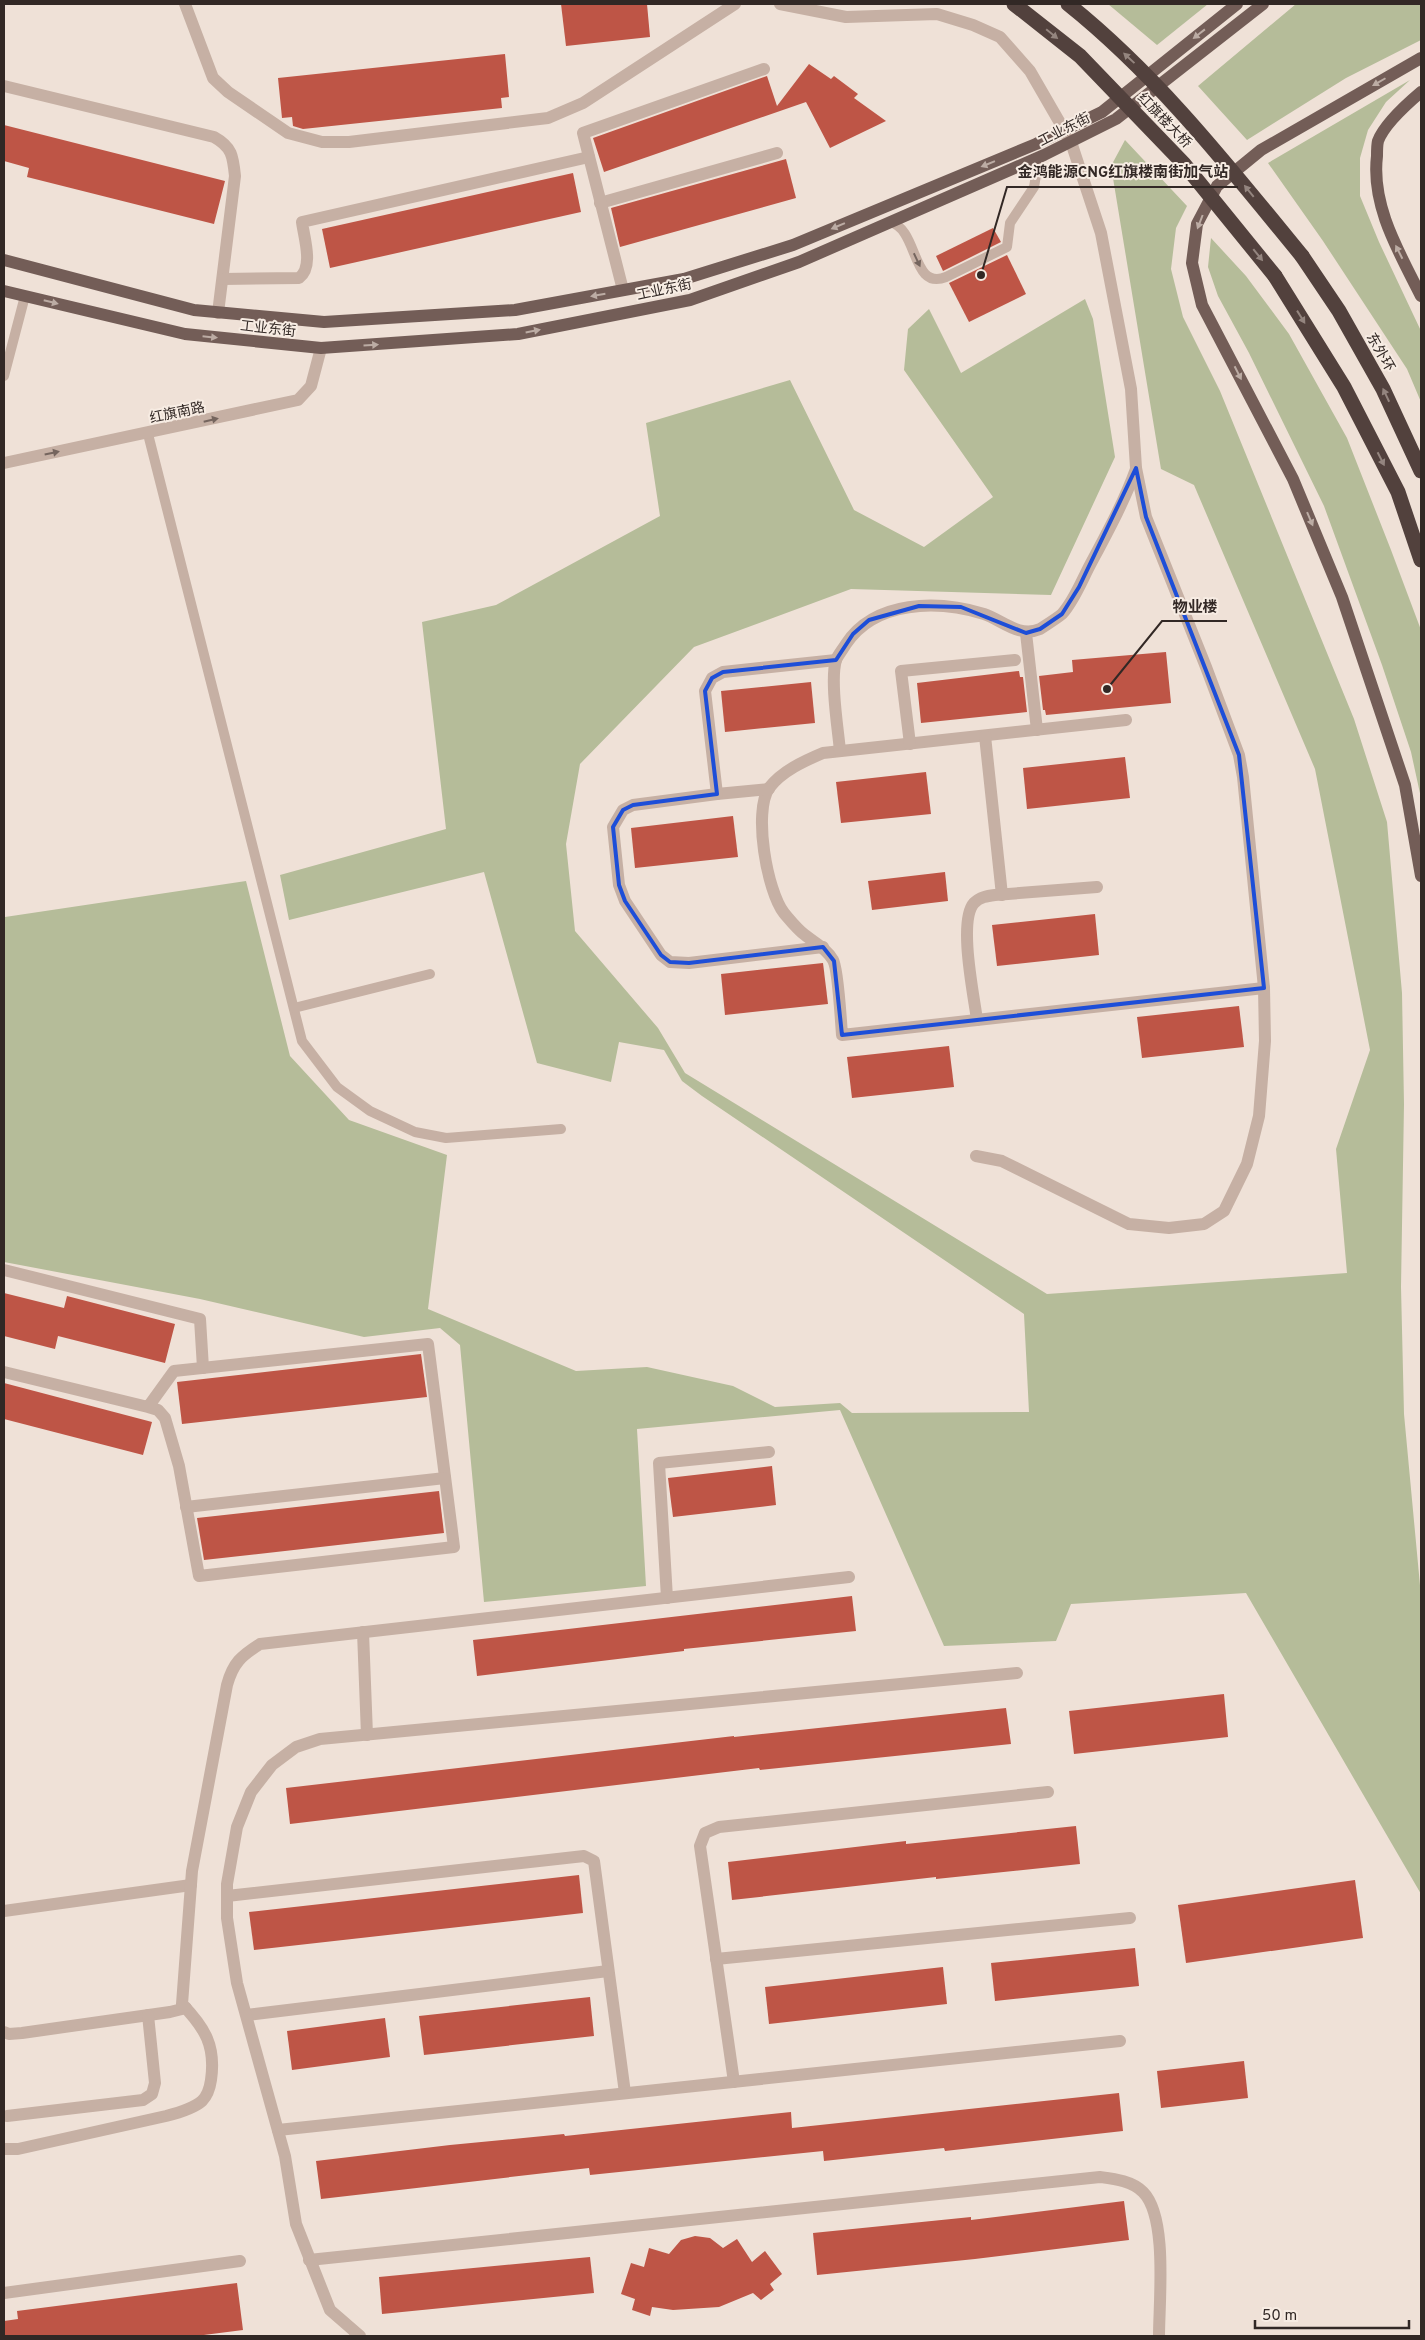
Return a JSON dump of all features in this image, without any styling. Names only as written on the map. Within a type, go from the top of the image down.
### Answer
[{"type":"highway","name":"红旗楼大桥","points":[[1014,4],[1080,56],[1184,164],[1275,276],[1344,387],[1398,492],[1421,560]]},
{"type":"highway","name":"红旗楼大桥","points":[[1068,4],[1092,23],[1159,86],[1215,149],[1302,256]]},
{"type":"highway","name":"东外环","points":[[1302,256],[1339,311],[1383,389],[1421,471]]},
{"type":"main road","name":"工业东街","points":[[4,260],[194,310],[324,322],[515,310],[684,279],[793,245],[1036,144],[1102,112],[1237,4]]},
{"type":"main road","name":"工业东街","points":[[4,290],[185,334],[321,348],[518,334],[690,300],[799,262],[1039,158],[1116,119],[1263,4]]},
{"type":"main road","points":[[1421,58],[1261,150],[1217,186],[1197,224],[1192,263],[1202,305],[1293,479],[1342,597],[1405,785],[1421,876]]},
{"type":"main road","points":[[1421,92],[1395,118],[1378,140],[1375,170],[1380,206],[1421,296]]},
{"type":"street","points":[[185,4],[213,78],[228,92],[288,133],[322,142],[340,142],[521,123],[548,118],[583,103],[735,4]]},
{"type":"street","points":[[780,4],[846,17],[936,14],[973,25],[1000,37],[1030,71],[1071,142],[1101,233],[1131,389],[1136,468],[1146,517],[1239,756],[1264,988],[1266,1041],[1259,1116],[1247,1164],[1224,1211],[1204,1224],[1169,1228],[1129,1224],[1002,1161],[976,1156]]},
{"type":"street","points":[[623,290],[582,133],[764,70]]},
{"type":"street","points":[[4,86],[214,137],[227,144],[234,159],[236,176],[218,313]]},
{"type":"street","points":[[600,203],[777,153]]},
{"type":"street","points":[[223,279],[299,278],[305,274],[307,266],[302,222],[589,158]]},
{"type":"street","name":"红旗南路","points":[[4,463],[148,434],[298,400],[312,386],[321,348]]},
{"type":"street","points":[[840,751],[834,676],[836,660],[853,634],[869,620],[892,610],[919,606],[961,607],[994,617],[1011,628],[1026,633],[1040,629],[1062,614],[1079,587],[1126,495],[1136,468]]},
{"type":"street","points":[[1026,633],[1037,730]]},
{"type":"street","points":[[717,794],[705,691],[712,678],[723,672],[836,660]]},
{"type":"street","points":[[910,744],[901,671],[1015,660]]},
{"type":"street","points":[[1126,720],[823,753],[784,773],[769,789],[763,808],[761,834],[775,896],[783,911],[804,935],[823,947],[834,961],[842,1035],[1264,988]]},
{"type":"street","points":[[985,736],[1002,895]]},
{"type":"street","points":[[769,789],[633,805],[623,810],[613,827],[620,885],[624,901],[661,955],[670,962],[689,963],[823,947]]},
{"type":"street","points":[[977,1020],[966,934],[967,918],[973,904],[982,897],[1097,887]]},
{"type":"street","points":[[4,1270],[200,1318],[203,1368]]},
{"type":"street","points":[[4,1372],[158,1410],[165,1418],[179,1466],[199,1576],[454,1547],[428,1344],[174,1371],[148,1407]]},
{"type":"street","points":[[667,1598],[659,1463],[769,1452]]},
{"type":"street","points":[[186,1507],[445,1478]]},
{"type":"street","points":[[4,2148],[18,2149],[166,2116],[188,2109],[203,2101],[210,2087],[213,2067],[210,2045],[200,2023],[182,2004],[191,1885],[223,1705],[232,1668],[244,1654],[260,1644],[849,1577]]},
{"type":"street","points":[[363,1632],[367,1735]]},
{"type":"street","points":[[360,2336],[330,2310],[296,2224],[285,2156],[230,1949],[227,1896],[237,1827],[251,1792],[272,1765],[296,1747],[312,1742],[367,1735],[1017,1673]]},
{"type":"street","points":[[734,2082],[700,1846],[706,1833],[719,1827],[1048,1792]]},
{"type":"street","points":[[227,1896],[584,1856],[594,1861],[624,2093]]},
{"type":"street","points":[[4,1911],[191,1885]]},
{"type":"street","points":[[716,1959],[1130,1918]]},
{"type":"street","points":[[247,2015],[608,1971]]},
{"type":"street","points":[[4,2032],[9,2034],[22,2033],[186,2008]]},
{"type":"street","points":[[7,2116],[143,2100],[152,2094],[155,2083],[148,2015]]},
{"type":"street","points":[[278,2130],[1120,2041]]},
{"type":"street","points":[[309,2260],[1100,2177],[1122,2180],[1143,2192],[1155,2212],[1159,2230],[1159,2336]]},
{"type":"street","points":[[4,2293],[240,2261]]},
{"type":"lane","points":[[890,222],[898,224],[904,231],[924,275],[938,280],[1007,247],[1010,223],[1034,187],[1039,158]]},
{"type":"lane","points":[[4,376],[26,296]]},
{"type":"lane","points":[[148,434],[302,1042],[337,1087],[370,1111],[416,1132],[446,1138],[561,1129]]},
{"type":"lane","points":[[294,1008],[430,974]]},
{"type":"highlighted area","points":[[1136,468],[1146,517],[1239,755],[1264,988],[842,1035],[834,961],[823,947],[689,963],[670,962],[661,955],[625,901],[619,885],[613,827],[623,810],[633,805],[717,794],[705,691],[712,678],[723,672],[836,660],[853,634],[869,620],[919,606],[961,607],[1026,633],[1040,629],[1062,614],[1079,587]]},
{"type":"green space","points":[[1108,4],[1208,4],[1157,45]]},
{"type":"green space","points":[[1296,4],[1421,4],[1421,40],[1346,78],[1247,140],[1198,86]]},
{"type":"green space","points":[[1410,80],[1386,102],[1368,130],[1360,158],[1360,196],[1379,242],[1421,331],[1421,402],[1407,369],[1323,241],[1268,163]]},
{"type":"green space","points":[[1125,140],[1187,206],[1176,228],[1171,269],[1183,317],[1220,391],[1354,719],[1387,822],[1402,993],[1404,1104],[1401,1287],[1404,1414],[1421,1596],[1421,1894],[1246,1593],[1071,1604],[1056,1641],[944,1646],[840,1410],[637,1429],[646,1586],[484,1602],[460,1345],[440,1328],[364,1337],[200,1299],[4,1262],[4,911],[5,917],[246,881],[290,1056],[349,1120],[447,1155],[428,1309],[576,1371],[647,1367],[733,1386],[775,1407],[840,1403],[852,1413],[1029,1412],[1024,1314],[702,1096],[682,1081],[664,1050],[619,1042],[611,1082],[537,1063],[484,872],[289,920],[280,875],[446,829],[422,622],[496,605],[660,516],[646,423],[790,380],[854,510],[924,547],[993,497],[904,370],[908,329],[929,309],[961,373],[1085,299],[1093,319],[1115,457],[1051,595],[851,589],[694,647],[580,764],[566,844],[575,931],[658,1028],[685,1073],[1047,1294],[1347,1273],[1336,1149],[1370,1050],[1315,769],[1194,485],[1161,469],[1111,166]]},
{"type":"green space","points":[[1211,238],[1246,276],[1289,334],[1347,438],[1421,630],[1421,798],[1411,752],[1382,665],[1324,506],[1249,353],[1218,296],[1208,267]]},
{"type":"building","points":[[561,4],[647,4],[650,37],[566,46]]},
{"type":"building","points":[[505,54],[509,97],[501,98],[502,108],[303,129],[293,126],[292,117],[282,118],[278,78]]},
{"type":"building","points":[[809,64],[831,79],[834,76],[858,94],[854,98],[886,121],[830,148],[806,102],[604,172],[593,138],[767,76],[777,106]]},
{"type":"building","points":[[4,125],[225,181],[214,224],[27,177],[29,168],[4,161]]},
{"type":"building","points":[[786,159],[796,198],[620,247],[611,208]]},
{"type":"building","points":[[573,173],[581,212],[330,268],[322,229]]},
{"type":"building","points":[[993,228],[1001,242],[943,271],[936,256]]},
{"type":"building","points":[[1007,255],[1026,294],[969,322],[949,283]]},
{"type":"building","points":[[1166,652],[1171,703],[1046,715],[1045,710],[1043,710],[1039,676],[1073,672],[1072,660]]},
{"type":"building","points":[[1019,671],[1020,677],[1023,677],[1027,712],[921,723],[917,683]]},
{"type":"building","points":[[811,682],[815,723],[725,732],[721,691]]},
{"type":"building","points":[[1125,757],[1130,798],[1027,809],[1023,768]]},
{"type":"building","points":[[926,772],[931,814],[841,823],[836,782]]},
{"type":"building","points":[[733,816],[738,857],[635,868],[631,828]]},
{"type":"building","points":[[945,872],[948,901],[872,910],[868,881]]},
{"type":"building","points":[[1095,914],[1099,955],[997,966],[992,925]]},
{"type":"building","points":[[823,963],[828,1004],[725,1015],[721,974]]},
{"type":"building","points":[[1239,1006],[1244,1047],[1142,1058],[1137,1017]]},
{"type":"building","points":[[949,1046],[954,1087],[852,1098],[847,1057]]},
{"type":"building","points":[[4,1293],[64,1308],[67,1296],[175,1324],[165,1363],[58,1336],[55,1349],[4,1336]]},
{"type":"building","points":[[421,1354],[427,1397],[182,1424],[177,1382]]},
{"type":"building","points":[[4,1383],[152,1422],[143,1455],[4,1419]]},
{"type":"building","points":[[772,1466],[776,1505],[673,1517],[668,1478]]},
{"type":"building","points":[[439,1491],[444,1533],[204,1560],[197,1518]]},
{"type":"building","points":[[852,1596],[856,1631],[684,1649],[684,1651],[477,1676],[473,1640]]},
{"type":"building","points":[[1224,1694],[1228,1737],[1074,1754],[1069,1711]]},
{"type":"building","points":[[1006,1708],[1011,1744],[760,1770],[759,1768],[290,1824],[286,1788],[734,1736]]},
{"type":"building","points":[[1076,1826],[1080,1864],[936,1879],[936,1877],[732,1900],[728,1862],[906,1841],[906,1844]]},
{"type":"building","points":[[579,1875],[583,1913],[254,1950],[249,1912]]},
{"type":"building","points":[[1355,1880],[1363,1938],[1186,1963],[1178,1905]]},
{"type":"building","points":[[1135,1948],[1139,1986],[995,2001],[991,1963]]},
{"type":"building","points":[[943,1967],[947,2004],[769,2024],[765,1987]]},
{"type":"building","points":[[590,1997],[594,2036],[424,2055],[419,2016]]},
{"type":"building","points":[[385,2018],[390,2057],[292,2070],[287,2031]]},
{"type":"building","points":[[1244,2061],[1248,2098],[1161,2108],[1157,2071]]},
{"type":"building","points":[[1119,2093],[1123,2131],[945,2151],[944,2148],[824,2161],[823,2151],[590,2175],[589,2168],[321,2199],[316,2161],[450,2145],[564,2134],[565,2136],[791,2112],[792,2128]]},
{"type":"building","points":[[1124,2201],[1129,2240],[975,2259],[817,2275],[813,2233],[971,2217],[971,2220]]},
{"type":"building","points":[[695,2236],[710,2238],[723,2248],[737,2239],[752,2262],[765,2251],[782,2274],[770,2284],[774,2290],[761,2300],[753,2293],[719,2307],[673,2310],[652,2307],[650,2316],[632,2310],[635,2299],[621,2294],[631,2263],[644,2267],[649,2248],[669,2254],[681,2240]]},
{"type":"building","points":[[590,2257],[594,2293],[382,2314],[379,2277]]},
{"type":"building","points":[[237,2283],[243,2330],[196,2336],[4,2336],[4,2321],[18,2319],[17,2311]]},
{"type":"place","name":"金鸿能源CNG红旗楼南街加气站","points":[[981,275]]},
{"type":"place","name":"物业楼","points":[[1107,689]]}]
